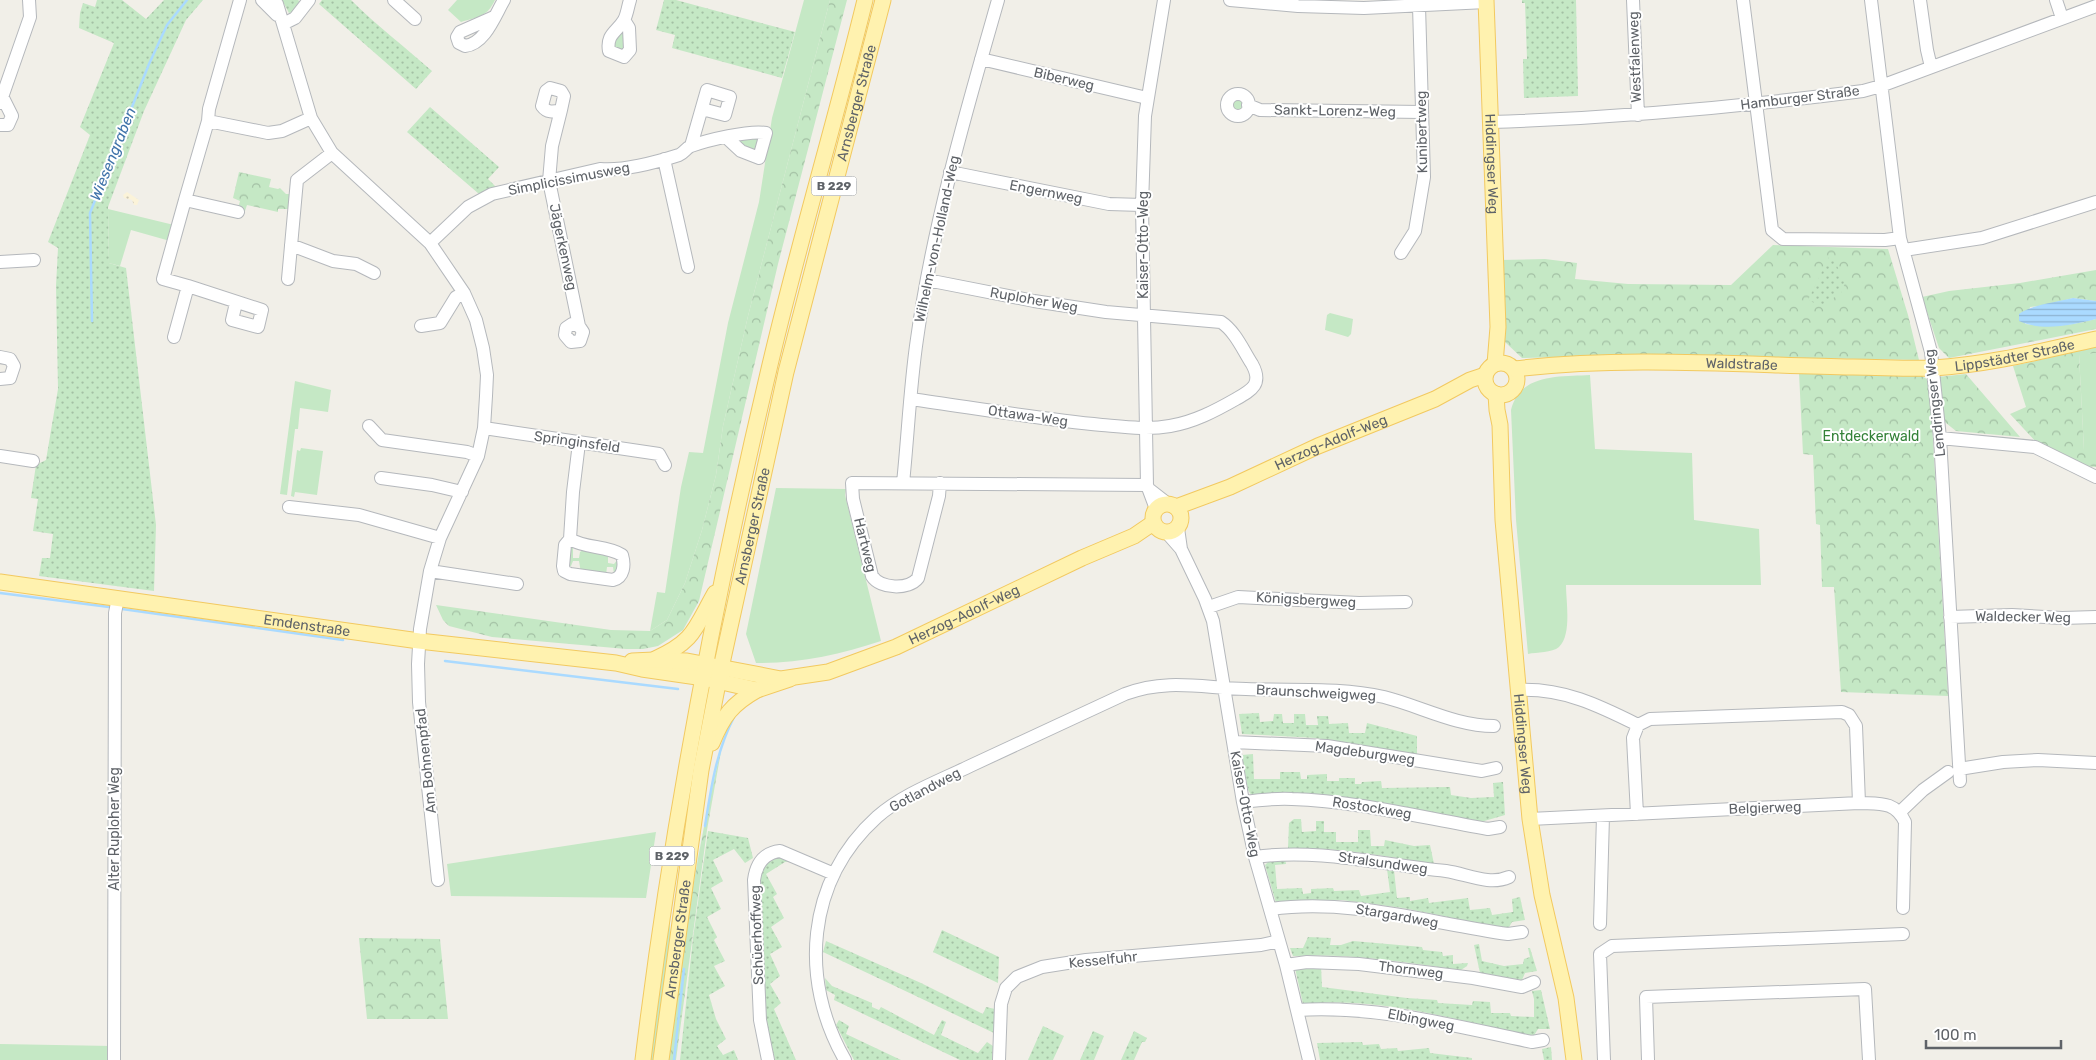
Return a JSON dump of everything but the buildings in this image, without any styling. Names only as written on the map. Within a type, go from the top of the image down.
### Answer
[{"type":"main road","name":"Arnsberger Straße","points":[[661,1060],[701,770],[723,582],[769,368],[866,0]]},
{"type":"main road","name":"Arnsberger Straße","points":[[643,1060],[658,944],[684,778],[712,673],[788,363],[883,0]]},
{"type":"main road","name":"Hiddingser Weg","points":[[1486,1],[1501,378],[1496,410],[1500,425],[1503,520],[1530,819],[1542,895],[1566,998],[1574,1060]]},
{"type":"main road","name":"Lippstädter Straße","points":[[1933,368],[2017,357],[2096,339]]},
{"type":"main road","name":"Waldstraße","points":[[1501,378],[1550,367],[1588,362],[1657,361],[1933,368]]},
{"type":"main road","name":"Herzog-Adolf-Weg","points":[[701,770],[717,730],[727,712],[740,699],[757,690],[790,679],[834,671],[896,648],[1082,558],[1134,536],[1210,495],[1318,446],[1452,391],[1470,380],[1501,378]]},
{"type":"main road","name":"Emdenstraße","points":[[0,582],[419,641],[712,673]]},
{"type":"main road","points":[[654,660],[672,651],[689,639],[723,582]]},
{"type":"main road","name":"Emdenstraße","points":[[616,663],[654,660],[687,661],[712,673]]},
{"type":"main road","points":[[712,673],[757,690]]},
{"type":"main road","name":"Herzog-Adolf-Weg","points":[[712,673],[790,679]]},
{"type":"street","points":[[0,125],[8,125],[12,116],[1,99],[30,17],[29,0]]},
{"type":"street","points":[[236,303],[163,279],[208,122],[209,109],[240,0]]},
{"type":"street","points":[[262,0],[282,21],[295,18],[309,0]]},
{"type":"street","name":"Am Bohnenpfad","points":[[273,0],[277,4],[311,118],[332,153],[430,243],[464,293],[476,320],[483,348],[487,375],[484,428],[478,456],[440,538],[430,571],[421,615],[419,702],[438,880]]},
{"type":"street","points":[[394,0],[414,19]]},
{"type":"street","points":[[494,17],[504,0]]},
{"type":"street","points":[[624,20],[630,0]]},
{"type":"street","name":"Wilhelm-von-Holland-Weg","points":[[903,482],[916,340],[927,280],[950,172],[998,0]]},
{"type":"street","name":"Kaiser-Otto-Weg","points":[[1164,0],[1146,98],[1142,205],[1143,315],[1149,487],[1167,519],[1209,607],[1216,634],[1243,802],[1255,857],[1286,965],[1308,1060]]},
{"type":"street","points":[[1230,0],[1298,6],[1364,4],[1420,6],[1486,1]]},
{"type":"street","name":"Westfalenweg","points":[[1633,0],[1638,115]]},
{"type":"street","points":[[1743,0],[1772,230],[1782,239],[1885,240],[1900,238]]},
{"type":"street","name":"Lendringser Weg","points":[[1870,0],[1900,238],[1931,352],[1933,368],[1940,438],[1956,774]]},
{"type":"street","points":[[1920,0],[1931,67]]},
{"type":"street","points":[[2056,0],[2062,18]]},
{"type":"street","name":"Kunibertweg","points":[[1401,253],[1415,231],[1422,186],[1420,6]]},
{"type":"street","name":"Hamburger Straße","points":[[1490,122],[1638,115],[1756,105],[1863,91],[2096,6]]},
{"type":"street","name":"Biberweg","points":[[981,60],[1146,98]]},
{"type":"street","name":"Sankt-Lorenz-Weg","points":[[1248,106],[1260,110],[1422,112]]},
{"type":"street","points":[[691,146],[702,108]]},
{"type":"street","name":"Jägerkenweg","points":[[561,110],[552,146],[549,181],[579,326]]},
{"type":"street","points":[[208,122],[268,133],[282,131],[311,118]]},
{"type":"street","name":"Simplicissimusweg","points":[[430,243],[468,207],[492,194],[600,169],[612,170],[664,159],[682,154],[691,146],[727,138]]},
{"type":"street","points":[[288,279],[297,180],[332,153]]},
{"type":"street","points":[[664,159],[688,268]]},
{"type":"street","name":"Engernweg","points":[[950,172],[1109,204],[1142,205]]},
{"type":"street","points":[[185,200],[238,212]]},
{"type":"street","points":[[1904,250],[1982,238],[2096,202]]},
{"type":"street","points":[[291,245],[333,261],[356,264],[374,273]]},
{"type":"street","points":[[0,262],[34,260]]},
{"type":"street","name":"Ruploher Weg","points":[[927,280],[1069,307],[1217,321],[1223,324],[1237,341],[1255,370],[1256,383],[1251,391],[1210,414],[1172,426],[1146,428]]},
{"type":"street","points":[[174,337],[188,286]]},
{"type":"street","points":[[421,326],[440,323],[456,298],[464,293]]},
{"type":"street","points":[[0,357],[10,358],[14,366],[10,378],[0,380]]},
{"type":"street","name":"Ottawa-Weg","points":[[911,398],[1070,422],[1146,428]]},
{"type":"street","points":[[369,426],[382,440],[467,452],[478,456]]},
{"type":"street","name":"Springinsfeld","points":[[484,428],[579,444],[659,454],[665,465]]},
{"type":"street","points":[[1940,438],[2035,447],[2096,477]]},
{"type":"street","points":[[570,539],[582,545],[617,551],[622,555],[622,574],[613,580],[570,574],[564,571],[562,566],[565,545],[570,539],[579,444]]},
{"type":"street","points":[[0,456],[33,461]]},
{"type":"street","points":[[382,478],[432,485],[462,492]]},
{"type":"street","name":"Hartweg","points":[[940,483],[939,496],[918,578],[910,585],[881,584],[872,576],[853,499],[852,483],[903,482],[1149,487]]},
{"type":"street","points":[[288,507],[359,515],[440,538]]},
{"type":"street","points":[[430,571],[516,584]]},
{"type":"street","name":"Königsbergweg","points":[[1209,607],[1238,597],[1360,603],[1406,602]]},
{"type":"street","name":"Alter Ruploher Weg","points":[[114,1060],[115,613],[118,598]]},
{"type":"street","name":"Waldecker Weg","points":[[1950,617],[2012,615],[2062,618],[2096,617]]},
{"type":"street","name":"Gotlandweg","points":[[845,1060],[834,1040],[823,1011],[816,973],[818,924],[834,874],[852,844],[878,816],[911,794],[1140,688],[1174,684],[1224,688]]},
{"type":"street","name":"Braunschweigweg","points":[[1224,688],[1373,695],[1480,726],[1494,726]]},
{"type":"street","points":[[1518,690],[1536,689],[1582,699],[1638,725]]},
{"type":"street","points":[[1638,814],[1633,738],[1638,725],[1650,719],[1842,712],[1849,715],[1856,726],[1859,803]]},
{"type":"street","name":"Magdeburgweg","points":[[1233,742],[1312,745],[1482,771],[1496,768]]},
{"type":"street","points":[[1903,908],[1904,822],[1900,812],[1923,790],[1956,774],[2003,762],[2038,760],[2096,763]]},
{"type":"street","name":"Rostockweg","points":[[1243,802],[1282,799],[1319,800],[1361,805],[1488,829],[1500,826]]},
{"type":"street","name":"Belgierweg","points":[[1530,819],[1859,803],[1892,806],[1900,812]]},
{"type":"street","points":[[1600,924],[1603,816]]},
{"type":"street","name":"Schüerhoffweg","points":[[768,1060],[760,1020],[754,880],[756,870],[763,858],[772,852],[780,851],[834,874]]},
{"type":"street","name":"Stralsundweg","points":[[1255,857],[1286,854],[1316,855],[1447,872],[1496,881],[1509,877]]},
{"type":"street","name":"Stargardweg","points":[[1271,910],[1292,906],[1346,908],[1508,934],[1522,932]]},
{"type":"street","points":[[1604,1060],[1600,954],[1612,946],[1903,934]]},
{"type":"street","name":"Kesselfuhr","points":[[999,1060],[1002,1004],[1006,988],[1018,977],[1042,967],[1086,960],[1261,945],[1279,941]]},
{"type":"street","name":"Thornweg","points":[[1286,965],[1308,962],[1359,964],[1522,987],[1534,982]]},
{"type":"street","points":[[1648,1060],[1646,997],[1865,989],[1869,1060]]},
{"type":"street","name":"Elbingweg","points":[[1297,1010],[1331,1008],[1382,1012],[1532,1042],[1544,1040]]},
{"type":"green space","points":[[97,0],[122,0],[146,19],[164,0],[203,0],[186,20],[144,111],[108,207],[109,263],[126,268],[156,525],[154,591],[39,576],[42,558],[50,558],[53,534],[33,531],[38,499],[31,498],[36,465],[46,460],[58,389],[56,286],[58,248],[48,242],[90,135],[80,127],[114,43],[79,28],[83,3],[95,7]]},
{"type":"green space","points":[[282,0],[298,0],[302,4],[295,12],[289,13]]},
{"type":"green space","points":[[322,0],[351,0],[432,71],[416,89],[319,4]]},
{"type":"green space","points":[[457,0],[495,0],[485,13],[461,22],[448,10]]},
{"type":"green space","points":[[664,0],[676,0],[795,32],[782,78],[672,48],[675,35],[656,30]]},
{"type":"green space","points":[[804,0],[830,0],[748,316],[723,426],[716,475],[702,530],[685,583],[667,620],[650,631],[657,592],[665,593],[681,487],[689,452],[703,453],[728,323],[759,202],[772,118]]},
{"type":"green space","points":[[830,0],[847,0],[778,264],[699,601],[683,630],[658,646],[643,649],[626,649],[492,637],[449,626],[443,620],[436,605],[611,630],[650,631],[667,620],[685,583],[702,530],[716,475],[723,426],[748,316]]},
{"type":"green space","points":[[1522,0],[1576,0],[1578,96],[1524,98],[1523,59],[1527,59],[1525,3],[1522,3]]},
{"type":"green space","points":[[618,30],[626,30],[623,50],[619,52],[613,45]]},
{"type":"green space","points":[[1234,98],[1240,98],[1244,105],[1240,112],[1234,112],[1230,108],[1230,102]]},
{"type":"green space","points":[[430,107],[499,167],[488,179],[496,187],[479,194],[407,132]]},
{"type":"green space","points":[[759,138],[757,152],[750,150],[737,140]]},
{"type":"green space","points":[[239,172],[271,179],[269,187],[280,188],[286,194],[290,194],[290,209],[278,209],[278,212],[247,205],[245,211],[238,208],[240,201],[233,198]]},
{"type":"green space","points":[[108,209],[174,225],[170,241],[131,230],[120,266],[109,263]]},
{"type":"green space","points":[[1773,245],[1888,249],[1908,315],[1919,360],[1632,355],[1522,358],[1505,342],[1500,260],[1545,259],[1577,263],[1575,279],[1628,284],[1731,285]]},
{"type":"green space","points":[[1831,253],[1845,283],[1841,293],[1821,306],[1808,300]]},
{"type":"green space","points":[[2096,270],[2096,301],[2073,298],[2047,305],[2030,307],[2025,324],[2061,325],[2096,319],[2096,329],[1949,358],[1939,348],[1922,297],[1949,291],[2020,283]]},
{"type":"green space","points":[[1330,313],[1353,319],[1351,334],[1348,337],[1325,330],[1327,315]]},
{"type":"green space","points":[[2096,347],[2096,353],[2079,355],[2084,450],[2096,450],[2096,467],[2085,466],[2037,443],[2010,414],[2026,407],[2013,366]]},
{"type":"green space","points":[[2096,353],[2096,450],[2084,450],[2079,354]]},
{"type":"green space","name":"Entdeckerwald","points":[[1799,373],[1922,376],[1928,380],[1948,696],[1841,692],[1834,587],[1822,587],[1820,525],[1816,524],[1813,455],[1803,454]]},
{"type":"green space","points":[[1966,374],[2020,437],[1956,431],[1941,419],[1938,377]]},
{"type":"green space","points":[[1590,375],[1595,449],[1692,453],[1694,520],[1759,529],[1761,585],[1566,585],[1567,626],[1563,642],[1559,647],[1552,650],[1528,654],[1516,520],[1511,410],[1516,398],[1523,389],[1532,383],[1554,377]]},
{"type":"green space","points":[[295,381],[331,390],[328,412],[300,408],[298,429],[295,429],[287,495],[280,494]]},
{"type":"green space","points":[[301,448],[323,451],[317,495],[295,492],[294,497],[291,496],[297,450],[300,451]]},
{"type":"green space","points":[[776,488],[846,489],[845,495],[881,641],[851,650],[804,660],[756,663],[746,634]]},
{"type":"green space","points":[[573,546],[573,558],[579,558],[580,552],[583,550],[608,556],[608,563],[614,564],[618,559],[621,562],[614,574],[613,567],[607,567],[606,575],[581,573],[579,561],[573,561],[571,566],[568,567],[568,548]]},
{"type":"green space","points":[[1259,713],[1260,722],[1273,721],[1274,714],[1282,714],[1283,723],[1294,723],[1294,714],[1305,714],[1306,725],[1318,725],[1317,716],[1328,716],[1329,724],[1348,723],[1349,733],[1365,733],[1367,723],[1417,736],[1417,755],[1316,738],[1242,734],[1239,714]]},
{"type":"green space","points":[[722,746],[707,830],[676,1060],[668,1060],[697,863]]},
{"type":"green space","points":[[1253,754],[1254,779],[1280,779],[1280,772],[1300,772],[1301,779],[1307,779],[1307,775],[1327,774],[1327,781],[1339,781],[1339,778],[1355,778],[1355,784],[1361,784],[1362,782],[1381,781],[1382,788],[1450,787],[1451,795],[1471,798],[1494,797],[1493,783],[1503,782],[1505,815],[1481,822],[1359,799],[1305,793],[1276,793],[1252,796],[1248,790],[1242,755]]},
{"type":"green space","points":[[685,819],[670,914],[670,943],[656,1060],[648,1060],[660,970]]},
{"type":"green space","points":[[1294,819],[1301,819],[1302,832],[1316,831],[1316,821],[1324,821],[1324,832],[1336,832],[1336,842],[1358,842],[1358,830],[1370,830],[1371,846],[1384,846],[1385,840],[1414,846],[1430,845],[1434,864],[1343,851],[1288,848],[1289,823]]},
{"type":"green space","points":[[708,831],[748,838],[753,858],[745,863],[734,849],[713,860],[723,881],[711,888],[721,909],[707,917],[717,937],[714,940],[725,961],[714,966],[725,986],[709,995],[716,1019],[726,1039],[717,1046],[723,1055],[734,1050],[738,1060],[680,1060],[693,938]]},
{"type":"green space","points":[[656,832],[646,898],[451,896],[447,864]]},
{"type":"green space","points":[[781,855],[792,861],[785,862],[766,874],[777,894],[773,897],[784,918],[771,927],[782,947],[770,954],[780,976],[770,984],[781,1003],[774,1009],[796,1060],[775,1060],[766,1027],[760,876],[765,862]]},
{"type":"green space","points":[[1285,858],[1286,864],[1275,865],[1277,889],[1302,888],[1303,894],[1311,893],[1311,889],[1333,888],[1334,891],[1359,890],[1361,896],[1390,892],[1387,869],[1394,870],[1397,898],[1410,897],[1410,901],[1428,898],[1429,903],[1468,898],[1470,910],[1490,908],[1492,915],[1513,912],[1512,899],[1520,897],[1525,920],[1512,922],[1508,929],[1403,908],[1342,900],[1276,903],[1265,865],[1271,859]]},
{"type":"green space","points":[[942,930],[999,957],[998,983],[933,952]]},
{"type":"green space","points":[[1308,937],[1331,938],[1330,945],[1341,945],[1353,941],[1422,947],[1423,950],[1442,952],[1443,956],[1453,955],[1453,964],[1468,963],[1461,970],[1356,957],[1293,956],[1290,948],[1303,948]]},
{"type":"green space","points":[[359,938],[440,939],[448,1019],[367,1019]]},
{"type":"green space","points":[[826,941],[921,983],[983,1014],[986,1007],[995,1009],[994,1033],[823,952]]},
{"type":"green space","points":[[1479,944],[1482,961],[1504,966],[1523,964],[1524,959],[1530,957],[1528,948],[1530,948],[1537,971],[1525,973],[1522,980],[1480,973],[1474,945]]},
{"type":"green space","points":[[1321,966],[1322,987],[1437,1000],[1438,1003],[1472,1005],[1473,1001],[1490,1002],[1491,1013],[1510,1013],[1511,1016],[1534,1017],[1532,991],[1541,990],[1550,1029],[1538,1029],[1533,1037],[1390,1006],[1332,1002],[1303,1004],[1295,968]]},
{"type":"green space","points":[[825,978],[832,986],[872,1003],[872,1007],[879,1010],[881,1007],[934,1035],[942,1020],[946,1022],[941,1035],[978,1053],[987,1042],[993,1046],[992,1060],[960,1060],[834,1000],[835,995],[826,990]]},
{"type":"green space","points":[[839,1020],[849,1026],[846,1034],[901,1060],[854,1060],[836,1025]]},
{"type":"green space","points":[[1043,1026],[1064,1036],[1053,1060],[1028,1060]]},
{"type":"green space","points":[[1093,1031],[1104,1036],[1094,1060],[1080,1060]]},
{"type":"green space","points":[[1134,1031],[1147,1038],[1145,1042],[1142,1042],[1134,1060],[1121,1060]]},
{"type":"green space","points":[[1362,1042],[1363,1045],[1379,1044],[1381,1049],[1397,1048],[1398,1051],[1429,1048],[1430,1053],[1472,1058],[1472,1060],[1320,1060],[1317,1043]]},
{"type":"green space","points":[[0,1044],[112,1046],[112,1060],[0,1060]]},
{"type":"green space","points":[[1551,1047],[1552,1060],[1544,1060],[1542,1049]]},
{"type":"sand","points":[[127,192],[139,200],[137,205],[134,205],[132,200],[124,198],[123,195]]},
{"type":"water","points":[[2073,298],[2096,301],[2096,319],[2048,327],[2019,321],[2019,314],[2030,308]]},
{"type":"waterway","name":"Wiesengraben","points":[[92,321],[90,213],[149,64],[167,25],[187,0]]},
{"type":"waterway","points":[[0,593],[109,607]]},
{"type":"waterway","points":[[122,609],[343,640]]},
{"type":"waterway","points":[[445,661],[678,689]]},
{"type":"waterway","points":[[705,826],[718,757],[734,717]]},
{"type":"waterway","points":[[674,1060],[684,969]]}]
